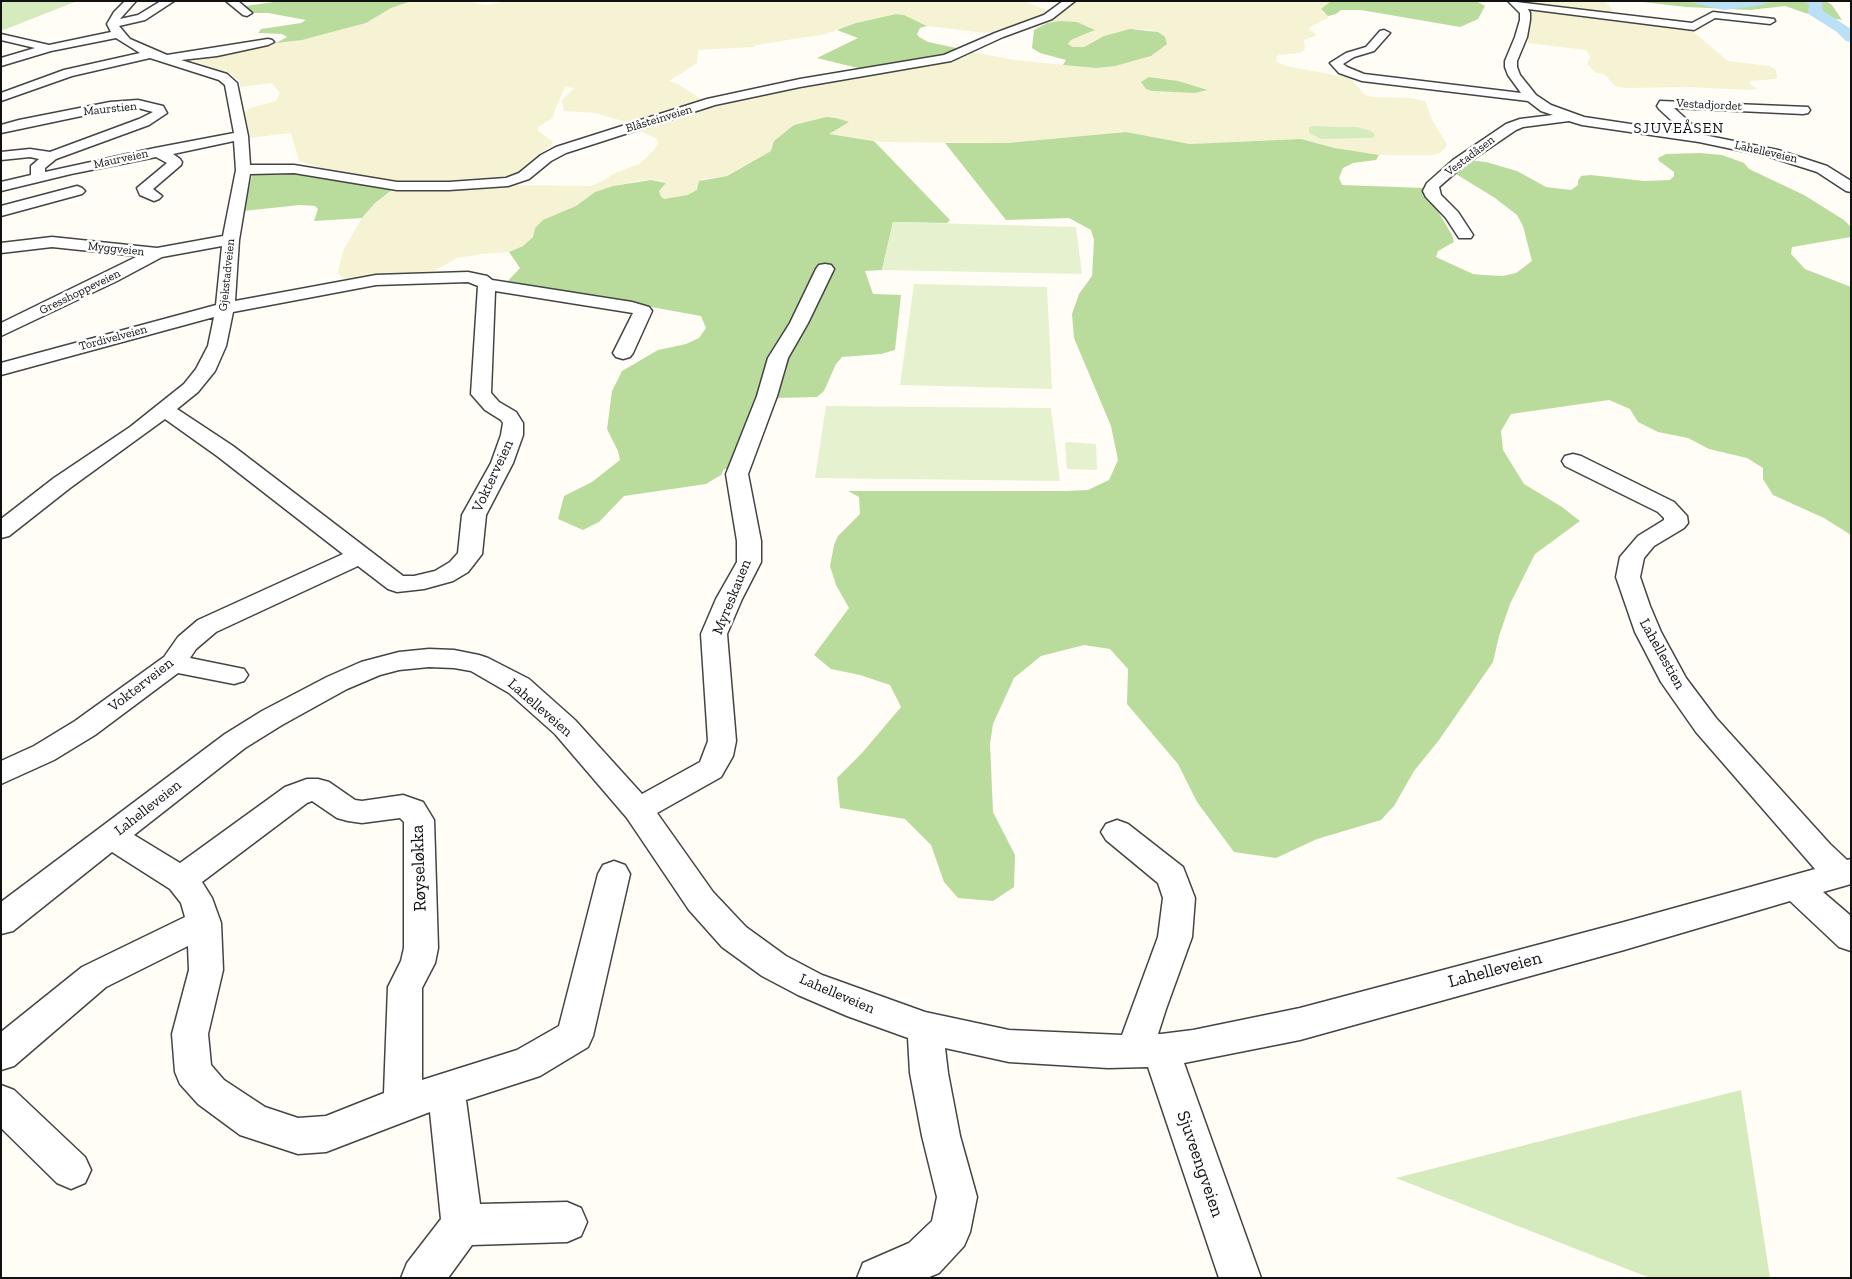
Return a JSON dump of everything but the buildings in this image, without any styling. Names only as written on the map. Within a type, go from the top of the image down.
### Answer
[{"type":"street","points":[[115,29],[118,14],[131,1]]},
{"type":"street","points":[[1,62],[115,29],[141,18],[170,1]]},
{"type":"street","points":[[231,1],[247,13]]},
{"type":"street","name":"Blåsteinveien","points":[[243,170],[305,170],[397,186],[449,186],[508,182],[524,176],[546,158],[561,150],[712,102],[793,85],[922,64],[947,58],[999,35],[1048,17],[1070,1]]},
{"type":"street","points":[[1515,3],[1694,26],[1713,16],[1719,15],[1770,21]]},
{"type":"street","name":"Lahelleveien","points":[[1515,3],[1525,13],[1525,20],[1521,37],[1511,61],[1511,67],[1514,75],[1531,98],[1546,108],[1568,117],[1699,138],[1792,158],[1833,174],[1851,188]]},
{"type":"street","name":"Gjekstadveien","points":[[1,531],[62,483],[165,410],[191,388],[209,364],[217,346],[224,308],[230,240],[243,170],[241,136],[233,88],[231,83],[223,77],[158,56],[132,45],[115,29]]},
{"type":"street","name":"Lahelleveien","points":[[1384,33],[1370,49],[1350,55],[1336,63],[1350,73],[1369,78],[1531,98]]},
{"type":"street","points":[[1,37],[49,48]]},
{"type":"street","points":[[1,97],[68,73],[158,56],[217,52],[268,42]]},
{"type":"street","name":"Maurstien","points":[[1,129],[110,106],[138,104],[158,109],[160,113],[144,122],[51,156],[30,153],[7,156]]},
{"type":"street","name":"Vestadjordet","points":[[1699,138],[1664,106],[1666,104],[1803,110]]},
{"type":"street","name":"Vestadåsen","points":[[1465,235],[1452,215],[1434,197],[1431,191],[1432,186],[1458,163],[1511,127],[1520,123],[1568,117]]},
{"type":"street","name":"Maurveien","points":[[1,187],[155,152],[241,136]]},
{"type":"street","points":[[154,196],[145,192],[145,188],[174,165],[175,162],[167,156],[155,152]]},
{"type":"street","points":[[1,165],[7,156]]},
{"type":"street","points":[[39,177],[38,166],[51,156]]},
{"type":"street","points":[[1,211],[77,191]]},
{"type":"street","name":"Myggveien","points":[[1,248],[52,242],[157,253],[230,240]]},
{"type":"street","name":"Gresshoppeveien","points":[[1,330],[112,277],[157,253]]},
{"type":"street","name":"Myreskauen","points":[[638,810],[711,768],[718,756],[722,741],[714,634],[729,599],[749,562],[750,541],[737,474],[767,396],[778,358],[799,323],[825,269]]},
{"type":"street","points":[[224,308],[376,280],[449,276],[474,279],[487,284],[632,307],[643,311],[623,353]]},
{"type":"street","name":"Vokterveien","points":[[165,410],[225,451],[397,584],[415,584],[444,576],[459,567],[470,554],[474,515],[502,463],[512,435],[513,423],[509,416],[492,406],[481,394],[487,284]]},
{"type":"street","name":"Tordivelveien","points":[[1,369],[224,308]]},
{"type":"street","name":"Lahellestien","points":[[1573,461],[1666,507],[1675,516],[1676,523],[1646,541],[1632,558],[1628,578],[1648,632],[1676,682],[1706,725],[1819,852],[1846,873]]},
{"type":"street","name":"Vokterveien","points":[[1,773],[44,753],[85,728],[173,663],[188,643],[207,626],[359,556]]},
{"type":"street","name":"Lahelleveien","points":[[1,921],[193,772],[235,741],[272,718],[337,683],[371,668],[399,660],[429,658],[454,659],[479,664],[519,686],[565,727],[638,810],[701,901],[740,942],[774,966],[810,985],[859,1005],[925,1028],[1009,1046],[1108,1052],[1148,1051],[1193,1046],[1300,1024],[1846,873]]},
{"type":"street","points":[[173,663],[234,675]]},
{"type":"street","name":"Røyseløkka","points":[[181,880],[296,795],[307,790],[318,790],[348,810],[362,812],[403,806],[412,810],[419,820],[421,948],[418,963],[406,987],[403,1103]]},
{"type":"street","points":[[1117,832],[1172,876],[1179,898],[1175,937],[1148,1009],[1148,1051]]},
{"type":"street","points":[[112,836],[181,880],[196,898],[204,923],[206,970],[190,1034],[193,1072],[211,1092],[254,1122],[298,1136],[326,1134],[403,1103],[527,1064],[574,1036],[614,874]]},
{"type":"street","points":[[1796,887],[1851,937]]},
{"type":"street","points":[[1,1054],[94,977],[204,923]]},
{"type":"street","points":[[878,1278],[924,1258],[950,1232],[957,1197],[941,1136],[929,1073],[925,1028]]},
{"type":"street","name":"Sjuveengveien","points":[[1148,1051],[1240,1278]]},
{"type":"street","points":[[422,1278],[462,1224],[446,1089]]},
{"type":"street","points":[[1,1102],[71,1170]]},
{"type":"street","points":[[462,1224],[566,1222]]},
{"type":"shaded area","points":[[412,1],[463,1],[486,5],[510,1],[1024,1],[1051,12],[1037,19],[986,33],[927,26],[904,15],[896,14],[856,23],[826,34],[756,45],[754,47],[698,50],[697,63],[669,81],[678,84],[704,101],[635,122],[626,122],[595,113],[564,111],[562,100],[574,88],[565,87],[553,118],[538,127],[538,131],[552,141],[553,144],[532,160],[520,174],[493,182],[408,184],[343,174],[299,161],[291,133],[249,138],[244,113],[250,108],[276,101],[280,93],[272,83],[240,87],[240,81],[231,75],[186,58],[314,37],[366,23],[391,8]]},
{"type":"shaded area","points":[[1074,1],[1331,1],[1321,11],[1328,18],[1308,28],[1317,35],[1304,40],[1305,49],[1300,53],[1279,55],[1276,57],[1277,62],[1286,66],[1350,78],[1365,95],[1425,101],[1433,122],[1447,144],[1446,147],[1440,153],[1434,155],[1379,155],[1344,150],[1301,139],[1190,144],[1126,132],[1007,143],[884,142],[829,134],[833,130],[826,117],[794,125],[771,151],[726,176],[703,179],[697,190],[687,195],[661,198],[659,191],[666,183],[661,180],[644,180],[613,186],[595,192],[576,206],[535,228],[533,237],[523,246],[509,252],[457,258],[434,271],[371,275],[346,279],[339,275],[338,271],[343,251],[362,218],[374,204],[394,188],[465,190],[510,185],[591,186],[615,173],[639,164],[654,150],[658,143],[657,139],[640,131],[643,128],[717,102],[968,51],[1014,60],[1096,68],[1135,61],[1155,54],[1158,32],[1151,30],[1138,29],[1095,40],[1084,47],[1068,45],[1071,40],[1092,32],[1090,27],[1072,22],[1041,22],[1059,14]],"holes":[[[1149,77],[1178,81],[1208,90],[1195,93],[1152,91]],[[1314,126],[1326,126],[1357,127],[1330,139],[1321,139],[1309,133]]]},
{"type":"shaded area","points":[[1517,1],[1604,1],[1616,15],[1526,4]]},
{"type":"shaded area","points":[[1527,7],[1689,28],[1728,61],[1770,66],[1776,70],[1777,76],[1776,79],[1750,81],[1750,84],[1758,89],[1750,90],[1687,87],[1625,88],[1615,86],[1605,75],[1595,72],[1587,64],[1590,57],[1586,50],[1528,43]]},
{"type":"green space","points":[[1,1],[77,1],[1,31]]},
{"type":"green space","points":[[280,1],[412,1],[391,8],[366,23],[302,40],[276,43],[287,37],[282,34],[258,33],[261,29],[301,23],[306,20],[268,13],[254,13],[243,9],[246,6]]},
{"type":"green space","points":[[1331,1],[1476,1],[1485,6],[1478,19],[1460,27],[1361,10],[1341,10],[1336,14],[1328,16],[1321,9]]},
{"type":"green space","points":[[1634,1],[1730,3],[1826,1],[1832,5],[1842,20],[1805,13],[1785,6],[1750,10],[1686,7]]},
{"type":"green space","points":[[896,14],[904,15],[927,26],[920,28],[917,34],[928,42],[961,49],[949,55],[866,70],[817,58],[858,38],[837,30],[856,23]]},
{"type":"green space","points":[[1060,21],[1077,22],[1095,30],[1071,40],[1068,44],[1073,47],[1084,47],[1104,36],[1130,29],[1158,32],[1165,37],[1167,44],[1151,56],[1115,66],[1096,68],[1063,65],[1066,60],[1040,53],[1032,48],[1034,30],[1047,23]]},
{"type":"green space","points":[[1149,77],[1178,81],[1208,90],[1195,93],[1152,91],[1146,89],[1141,82]]},
{"type":"green space","points":[[826,117],[849,122],[829,134],[874,141],[950,220],[947,223],[893,222],[882,270],[865,271],[873,294],[901,295],[895,350],[881,354],[842,357],[836,364],[824,391],[817,397],[776,398],[750,447],[750,468],[724,469],[721,475],[706,484],[624,496],[599,522],[583,530],[558,519],[564,496],[592,482],[620,460],[618,451],[607,429],[612,391],[622,371],[658,350],[686,344],[699,338],[706,328],[701,316],[508,281],[520,268],[509,252],[523,246],[533,237],[535,228],[543,220],[576,206],[595,192],[613,186],[651,180],[666,183],[659,191],[664,199],[687,195],[697,190],[699,181],[727,176],[771,151],[774,141],[794,125]]},
{"type":"green space","points":[[1309,127],[1357,127],[1371,131],[1375,135],[1373,138],[1321,139],[1309,133]]},
{"type":"green space","points":[[1126,132],[1190,144],[1301,139],[1335,148],[1379,155],[1376,160],[1353,163],[1343,168],[1339,178],[1342,185],[1424,188],[1452,235],[1454,242],[1438,251],[1436,257],[1473,274],[1483,275],[1503,276],[1516,273],[1532,261],[1523,226],[1517,215],[1495,198],[1456,174],[1459,167],[1468,160],[1486,162],[1517,171],[1546,187],[1571,190],[1578,185],[1581,176],[1591,175],[1644,181],[1670,180],[1674,176],[1674,172],[1659,161],[1658,158],[1666,154],[1700,153],[1722,155],[1744,163],[1749,169],[1804,195],[1844,220],[1851,227],[1851,237],[1792,247],[1791,254],[1805,269],[1851,287],[1851,535],[1824,518],[1773,495],[1763,479],[1763,468],[1747,458],[1709,449],[1688,438],[1658,432],[1638,422],[1630,409],[1609,400],[1511,414],[1501,431],[1503,450],[1524,484],[1562,507],[1580,521],[1535,554],[1510,604],[1499,636],[1493,662],[1439,740],[1414,771],[1394,806],[1381,820],[1317,839],[1276,858],[1234,852],[1197,802],[1178,764],[1127,704],[1128,669],[1110,649],[1084,645],[1041,656],[1014,678],[993,724],[990,744],[993,812],[1015,855],[1014,887],[993,901],[958,898],[944,882],[931,845],[905,819],[840,808],[837,778],[862,753],[901,707],[890,685],[860,675],[831,669],[814,655],[849,608],[836,585],[830,566],[834,545],[838,536],[860,514],[859,497],[848,491],[1067,491],[1088,490],[1109,480],[1118,460],[1111,426],[1074,338],[1072,314],[1079,294],[1092,276],[1094,240],[1091,230],[1069,218],[1006,220],[945,143],[1007,143]]},
{"type":"green space","points":[[278,170],[394,188],[374,204],[362,218],[314,221],[318,209],[315,206],[300,205],[243,211],[253,172]]},
{"type":"green space","points":[[893,222],[1076,227],[1082,274],[882,270]]},
{"type":"green space","points":[[914,284],[1047,287],[1052,389],[900,385]]},
{"type":"green space","points":[[826,406],[1051,408],[1060,481],[815,478]]},
{"type":"green space","points":[[1065,443],[1096,444],[1097,470],[1067,469]]},
{"type":"green space","points":[[1741,1090],[1770,1278],[1650,1278],[1396,1178]]},
{"type":"waterway","points":[[1702,1],[1724,6],[1763,1]]},
{"type":"waterway","points":[[1811,1],[1817,2],[1815,12],[1842,29],[1851,38]]},
{"type":"district","name":"SJUVEÅSEN","points":[[1679,129]]}]
